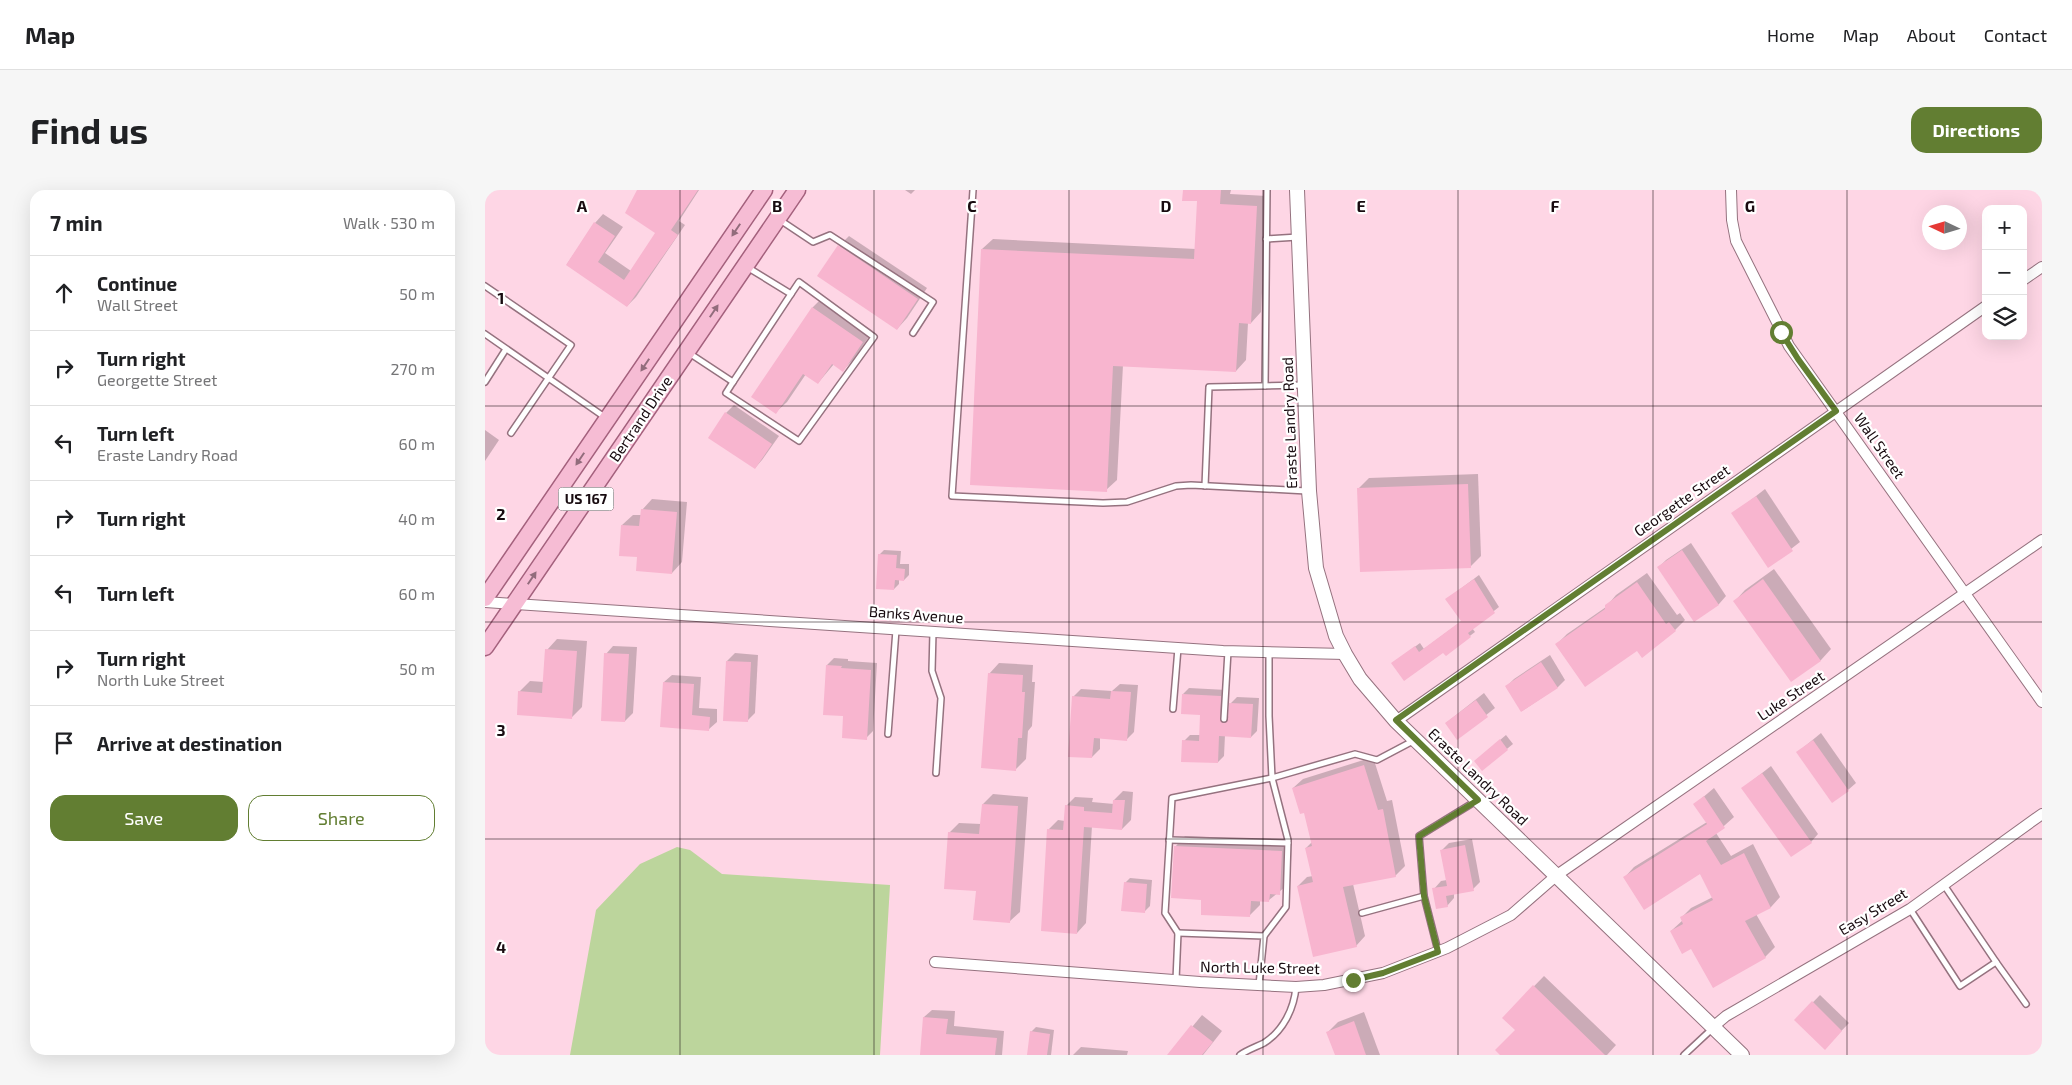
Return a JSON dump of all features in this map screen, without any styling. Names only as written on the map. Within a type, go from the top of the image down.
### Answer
[{"type":"main road","name":"Bertrand Drive","points":[[485,598],[764,190]]},
{"type":"main road","name":"Bertrand Drive","points":[[485,647],[797,190]]},
{"type":"street","name":"Eraste Landry Road","points":[[1297,190],[1309,491],[1316,568],[1336,636],[1345,654],[1360,679],[1396,720],[1742,1055]]},
{"type":"street","name":"Wall Street","points":[[1731,190],[1733,231],[1740,253],[1768,302],[1789,346],[2042,702]]},
{"type":"street","points":[[2027,277],[2042,267]]},
{"type":"street","name":"Georgette Street","points":[[1396,720],[1982,309]]},
{"type":"street","name":"Luke Street","points":[[1557,875],[2042,540]]},
{"type":"street","name":"Banks Avenue","points":[[485,602],[1178,648],[1345,654]]},
{"type":"street","name":"Easy Street","points":[[1713,1027],[1726,1016],[1910,909],[2042,814]]},
{"type":"street","name":"North Luke Street","points":[[935,962],[1259,985],[1296,987],[1324,985],[1383,973],[1438,952],[1511,915],[1557,875]]},
{"type":"lane","points":[[973,190],[952,496],[1103,503],[1127,502],[1175,486],[1309,491]]},
{"type":"lane","points":[[1265,386],[1267,190]]},
{"type":"lane","points":[[777,218],[813,242],[830,235],[933,302],[913,333]]},
{"type":"lane","points":[[1266,239],[1299,237]]},
{"type":"lane","points":[[745,266],[791,294]]},
{"type":"lane","points":[[799,282],[873,336],[799,441],[726,393],[733,382],[799,282]]},
{"type":"lane","points":[[485,286],[571,345],[511,433]]},
{"type":"lane","points":[[485,334],[607,419]]},
{"type":"lane","points":[[485,382],[506,349]]},
{"type":"lane","points":[[687,352],[733,382]]},
{"type":"lane","points":[[1205,486],[1209,387],[1305,385]]},
{"type":"lane","points":[[888,734],[896,629]]},
{"type":"lane","points":[[933,632],[932,671],[941,698],[936,773]]},
{"type":"lane","points":[[1173,709],[1178,648]]},
{"type":"lane","points":[[1224,719],[1228,651]]},
{"type":"lane","points":[[1259,985],[1263,936],[1286,907],[1287,843],[1272,778],[1269,716],[1269,652]]},
{"type":"lane","points":[[1175,980],[1178,933],[1165,913],[1172,798],[1272,778],[1355,754],[1377,760],[1416,739]]},
{"type":"lane","points":[[1438,952],[1424,896],[1419,836],[1478,800]]},
{"type":"lane","points":[[1169,840],[1287,843]]},
{"type":"lane","points":[[1943,885],[2025,1004]]},
{"type":"lane","points":[[1362,913],[1424,896]]},
{"type":"lane","points":[[1910,909],[1960,986],[1996,962]]},
{"type":"lane","points":[[1178,933],[1263,936]]},
{"type":"lane","points":[[1242,1054],[1263,1043],[1279,1029],[1291,1011],[1296,987]]},
{"type":"lane","points":[[1685,1055],[1713,1027]]},
{"type":"green space","points":[[677,847],[690,850],[722,874],[890,885],[880,1055],[570,1055],[596,910],[640,864]]},
{"type":"building","points":[[637,190],[698,190],[671,230],[678,235],[627,307],[566,265],[594,222],[615,236],[598,262],[624,280],[655,233],[625,213]]},
{"type":"building","points":[[1183,190],[1221,190],[1220,204],[1257,206],[1251,324],[1239,323],[1236,372],[1113,366],[1107,492],[970,485],[981,249],[1194,259],[1197,201],[1182,201]]},
{"type":"building","points":[[838,245],[918,299],[897,330],[817,276]]},
{"type":"building","points":[[812,307],[863,342],[843,372],[832,364],[818,384],[803,374],[776,414],[751,397]]},
{"type":"building","points":[[725,412],[772,444],[755,469],[708,438]]},
{"type":"building","points":[[1468,484],[1471,568],[1360,572],[1357,488]]},
{"type":"building","points":[[1756,496],[1793,551],[1768,568],[1731,513]]},
{"type":"building","points":[[641,509],[677,512],[672,574],[636,571],[637,557],[619,556],[621,525],[639,526]]},
{"type":"building","points":[[1682,550],[1719,605],[1694,622],[1657,567]]},
{"type":"building","points":[[878,554],[897,555],[896,568],[905,569],[904,581],[895,580],[894,590],[876,589]]},
{"type":"building","points":[[1474,579],[1495,613],[1468,633],[1471,637],[1446,656],[1443,653],[1404,681],[1391,663],[1415,646],[1419,652],[1461,621],[1445,599]]},
{"type":"building","points":[[1763,579],[1821,661],[1791,682],[1733,601]]},
{"type":"building","points":[[1637,582],[1666,624],[1669,622],[1676,631],[1642,658],[1637,651],[1585,687],[1555,644],[1605,609],[1605,605]]},
{"type":"building","points":[[545,649],[577,651],[572,719],[517,715],[518,691],[542,693]]},
{"type":"building","points":[[604,653],[629,654],[625,722],[601,721]]},
{"type":"building","points":[[726,661],[751,662],[748,722],[723,721]]},
{"type":"building","points":[[1541,662],[1558,688],[1521,712],[1505,686]]},
{"type":"building","points":[[826,665],[871,670],[867,740],[842,738],[843,716],[823,715]]},
{"type":"building","points":[[988,673],[1023,675],[1022,692],[1025,692],[1022,738],[1018,738],[1016,771],[981,768]]},
{"type":"building","points":[[663,682],[694,684],[692,715],[710,717],[709,731],[660,727]]},
{"type":"building","points":[[1111,691],[1131,692],[1127,741],[1094,738],[1092,758],[1068,757],[1072,696],[1110,699]]},
{"type":"building","points":[[1182,694],[1221,696],[1220,719],[1223,723],[1228,720],[1229,703],[1253,704],[1251,738],[1219,736],[1218,763],[1181,762],[1182,740],[1199,741],[1200,715],[1181,714]]},
{"type":"building","points":[[1476,700],[1488,717],[1457,740],[1445,723]]},
{"type":"building","points":[[1500,739],[1508,750],[1482,771],[1474,761]]},
{"type":"building","points":[[1813,740],[1849,791],[1832,803],[1796,752]]},
{"type":"building","points":[[1364,765],[1378,810],[1383,809],[1396,877],[1343,887],[1357,947],[1313,957],[1297,886],[1313,882],[1305,848],[1312,846],[1304,813],[1300,814],[1292,788]]},
{"type":"building","points":[[1762,773],[1812,843],[1791,857],[1741,788]]},
{"type":"building","points":[[1704,796],[1725,828],[1706,841],[1721,865],[1744,853],[1771,908],[1745,921],[1766,958],[1713,988],[1691,949],[1682,954],[1670,931],[1683,924],[1680,917],[1713,900],[1700,874],[1644,910],[1623,877],[1707,824],[1693,804]]},
{"type":"building","points":[[1113,800],[1125,800],[1122,830],[1084,827],[1077,934],[1041,931],[1047,829],[1063,830],[1065,805],[1084,807],[1084,811],[1112,813]]},
{"type":"building","points":[[982,804],[1018,806],[1010,923],[973,920],[976,891],[944,889],[948,832],[979,834]]},
{"type":"building","points":[[1465,845],[1474,891],[1446,896],[1448,907],[1436,909],[1432,888],[1447,886],[1440,850]]},
{"type":"building","points":[[1174,846],[1282,851],[1280,895],[1270,894],[1269,902],[1251,901],[1250,917],[1201,915],[1201,900],[1171,898]]},
{"type":"building","points":[[1124,882],[1147,884],[1145,913],[1121,911]]},
{"type":"building","points":[[1533,985],[1605,1055],[1500,1055],[1495,1050],[1515,1030],[1502,1018]]},
{"type":"building","points":[[1812,1001],[1842,1031],[1825,1050],[1794,1020]]},
{"type":"building","points":[[923,1017],[948,1019],[946,1034],[997,1038],[995,1055],[920,1055]]},
{"type":"building","points":[[1354,1021],[1366,1055],[1335,1055],[1326,1032]]},
{"type":"building","points":[[1191,1025],[1213,1042],[1202,1055],[1167,1055]]},
{"type":"building","points":[[1030,1031],[1050,1034],[1047,1055],[1027,1055]]},
{"type":"route","points":[[1353,980],[1383,973],[1438,952],[1424,896],[1419,836],[1478,800],[1396,720],[1836,411],[1781,332]]}]
